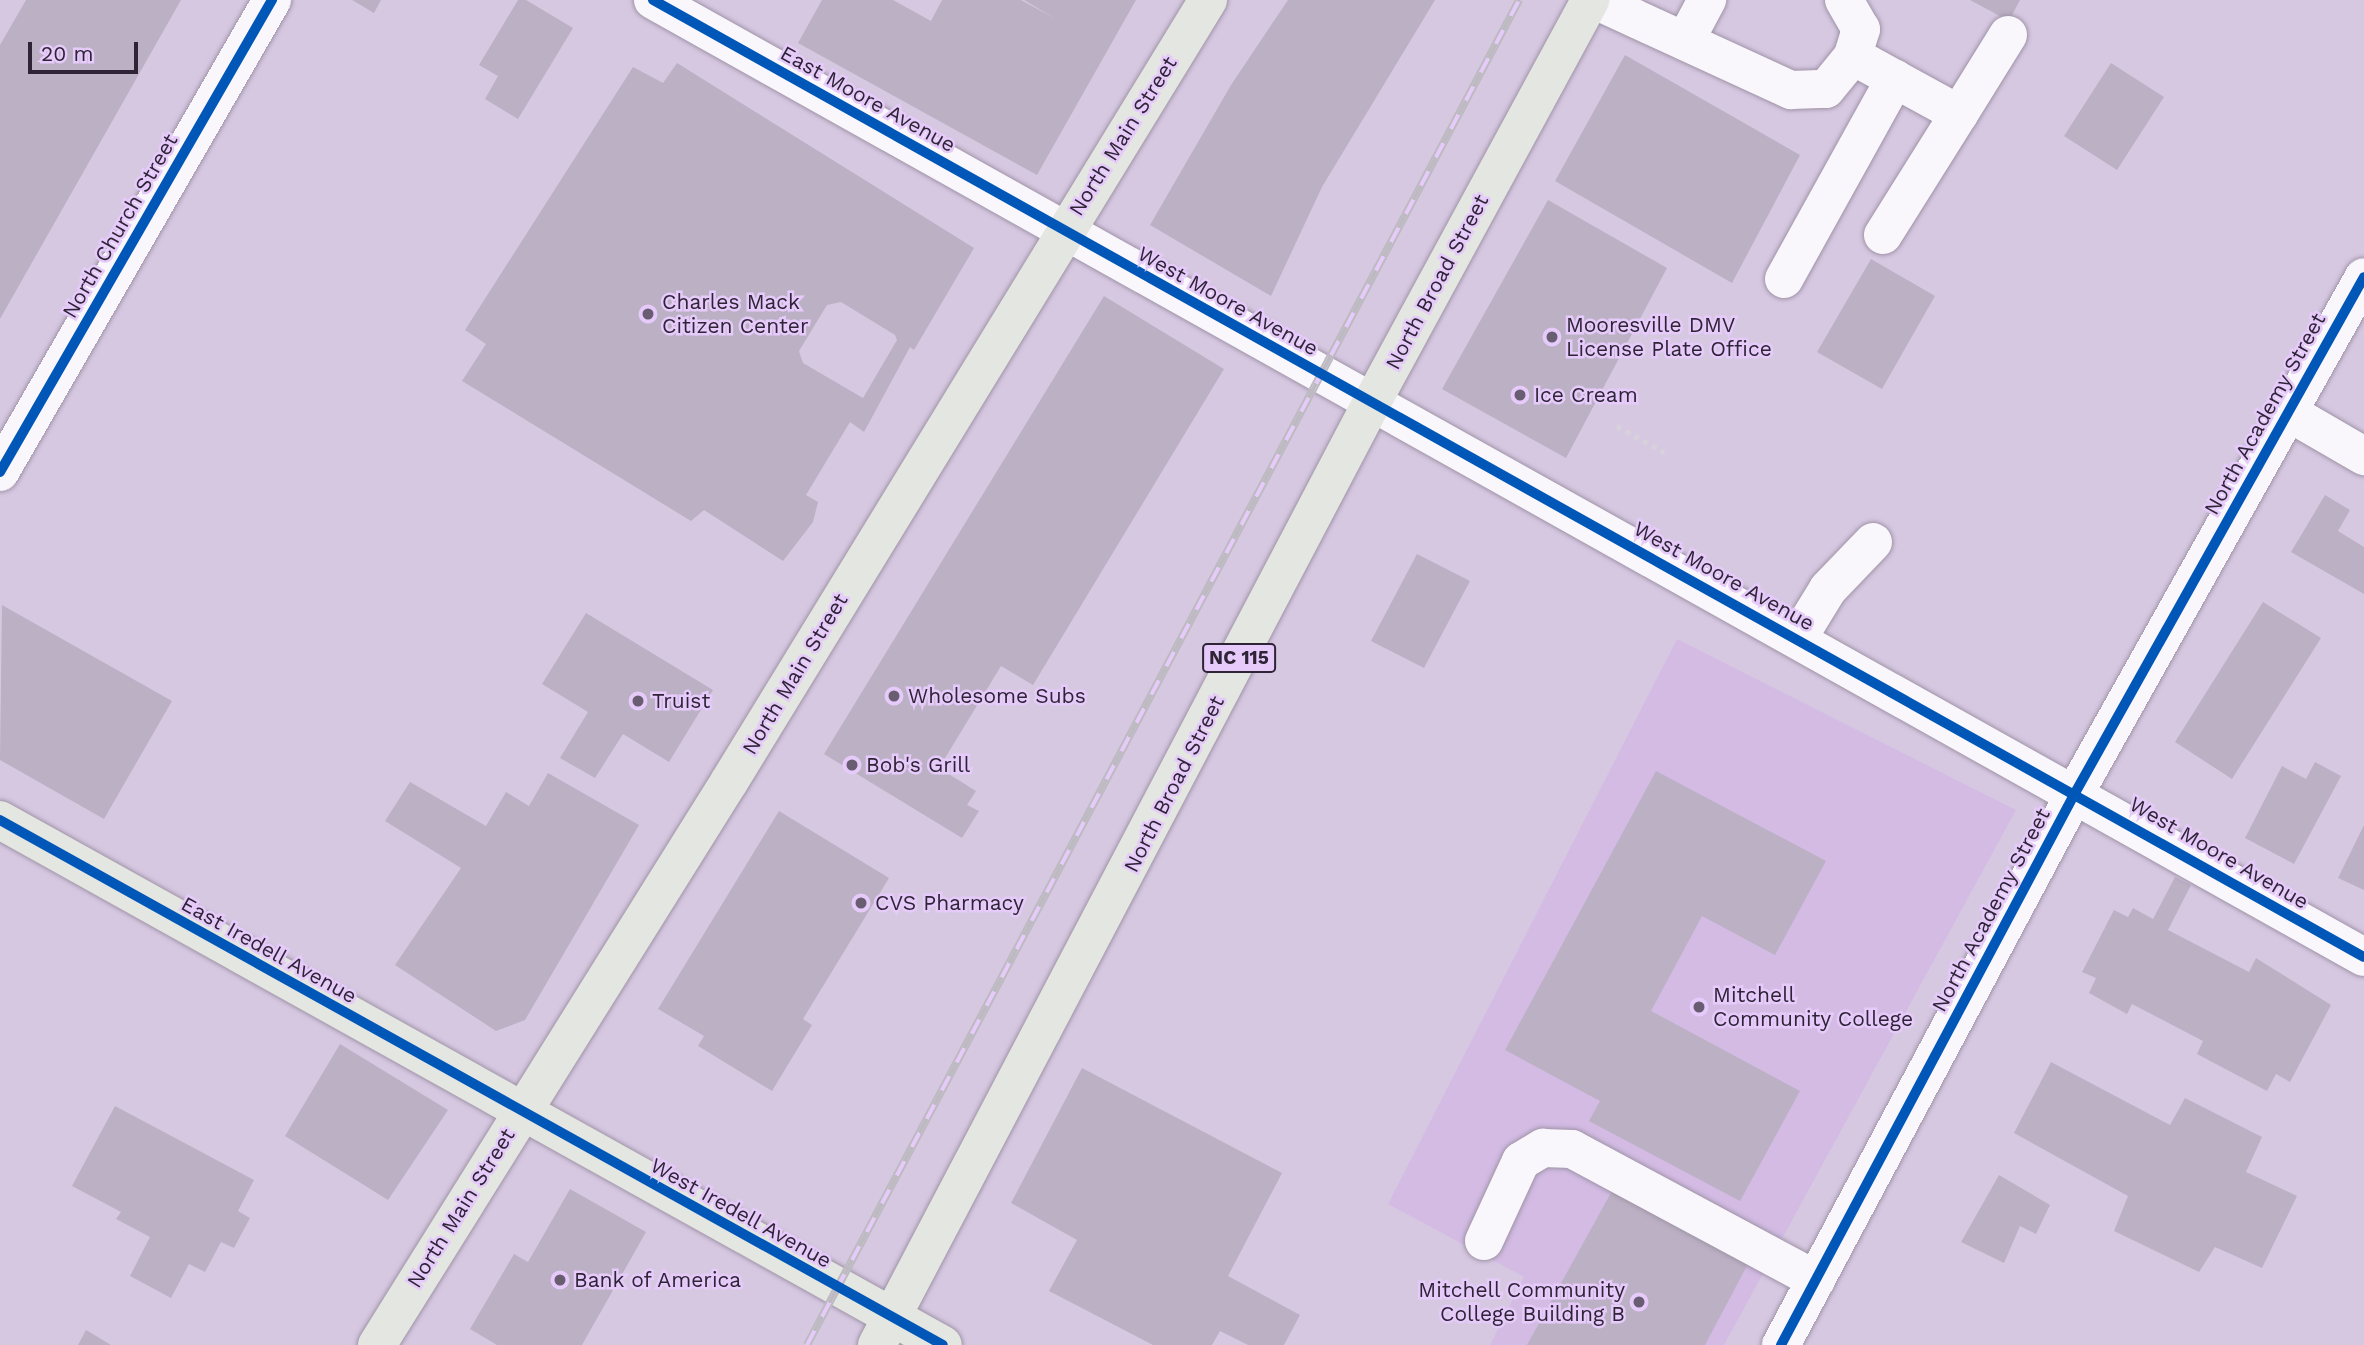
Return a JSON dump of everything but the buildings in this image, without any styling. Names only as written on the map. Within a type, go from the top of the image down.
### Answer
[{"type":"main road","name":"North Main Street","points":[[377,1345],[729,782],[1064,231],[1208,0]]},
{"type":"main road","name":"North Broad Street","points":[[883,1332],[1371,404],[1592,0]]},
{"type":"main road","name":"East Iredell Avenue","points":[[0,820],[520,1113]]},
{"type":"main road","name":"West Iredell Avenue","points":[[520,1113],[883,1332],[943,1345]]},
{"type":"street","name":"North Church Street","points":[[0,472],[272,0]]},
{"type":"street","name":"East Moore Avenue","points":[[653,0],[1064,231]]},
{"type":"street","points":[[1592,0],[1791,90],[1826,89],[1853,56],[1861,29],[1844,0]]},
{"type":"street","points":[[1685,41],[1707,0]]},
{"type":"street","points":[[1883,236],[2008,35]]},
{"type":"street","points":[[1853,56],[1959,114]]},
{"type":"street","points":[[1784,279],[1895,79]]},
{"type":"street","name":"West Moore Avenue","points":[[1064,231],[1371,404],[1798,638],[2364,957]]},
{"type":"street","name":"North Academy Street","points":[[1782,1345],[2075,793],[2364,277]]},
{"type":"street","points":[[2288,412],[2364,456]]},
{"type":"street","points":[[1798,638],[1828,589],[1873,542]]},
{"type":"street","points":[[1483,1241],[1521,1161],[1543,1149],[1572,1149],[1816,1280]]},
{"type":"path","points":[[1617,426],[1664,452]]},
{"type":"shaded area","name":"Mitchell Community College","points":[[1677,639],[2016,810],[1724,1345],[1490,1345],[1524,1277],[1388,1204]]},
{"type":"railway","points":[[807,1345],[1519,0]]},
{"type":"cycle path","points":[[0,472],[272,0]]},
{"type":"cycle path","points":[[653,0],[2364,957]]},
{"type":"cycle path","points":[[1781,1345],[2075,793],[2364,277]]},
{"type":"cycle path","points":[[0,820],[943,1345]]},
{"type":"place","name":"Charles Mack Citizen Center","points":[[648,314]]},
{"type":"place","name":"Mooresville DMV License Plate Office","points":[[1552,337]]},
{"type":"place","name":"Ice Cream","points":[[1520,395]]},
{"type":"place","name":"Wholesome Subs","points":[[894,696]]},
{"type":"place","name":"Truist","points":[[638,701]]},
{"type":"place","name":"Bob's Grill","points":[[852,765]]},
{"type":"place","name":"CVS Pharmacy","points":[[861,903]]},
{"type":"place","name":"Mitchell Community College","points":[[1699,1007]]},
{"type":"place","name":"Bank of America","points":[[560,1280]]},
{"type":"place","name":"Mitchell Community College Building B","points":[[1639,1302]]}]
